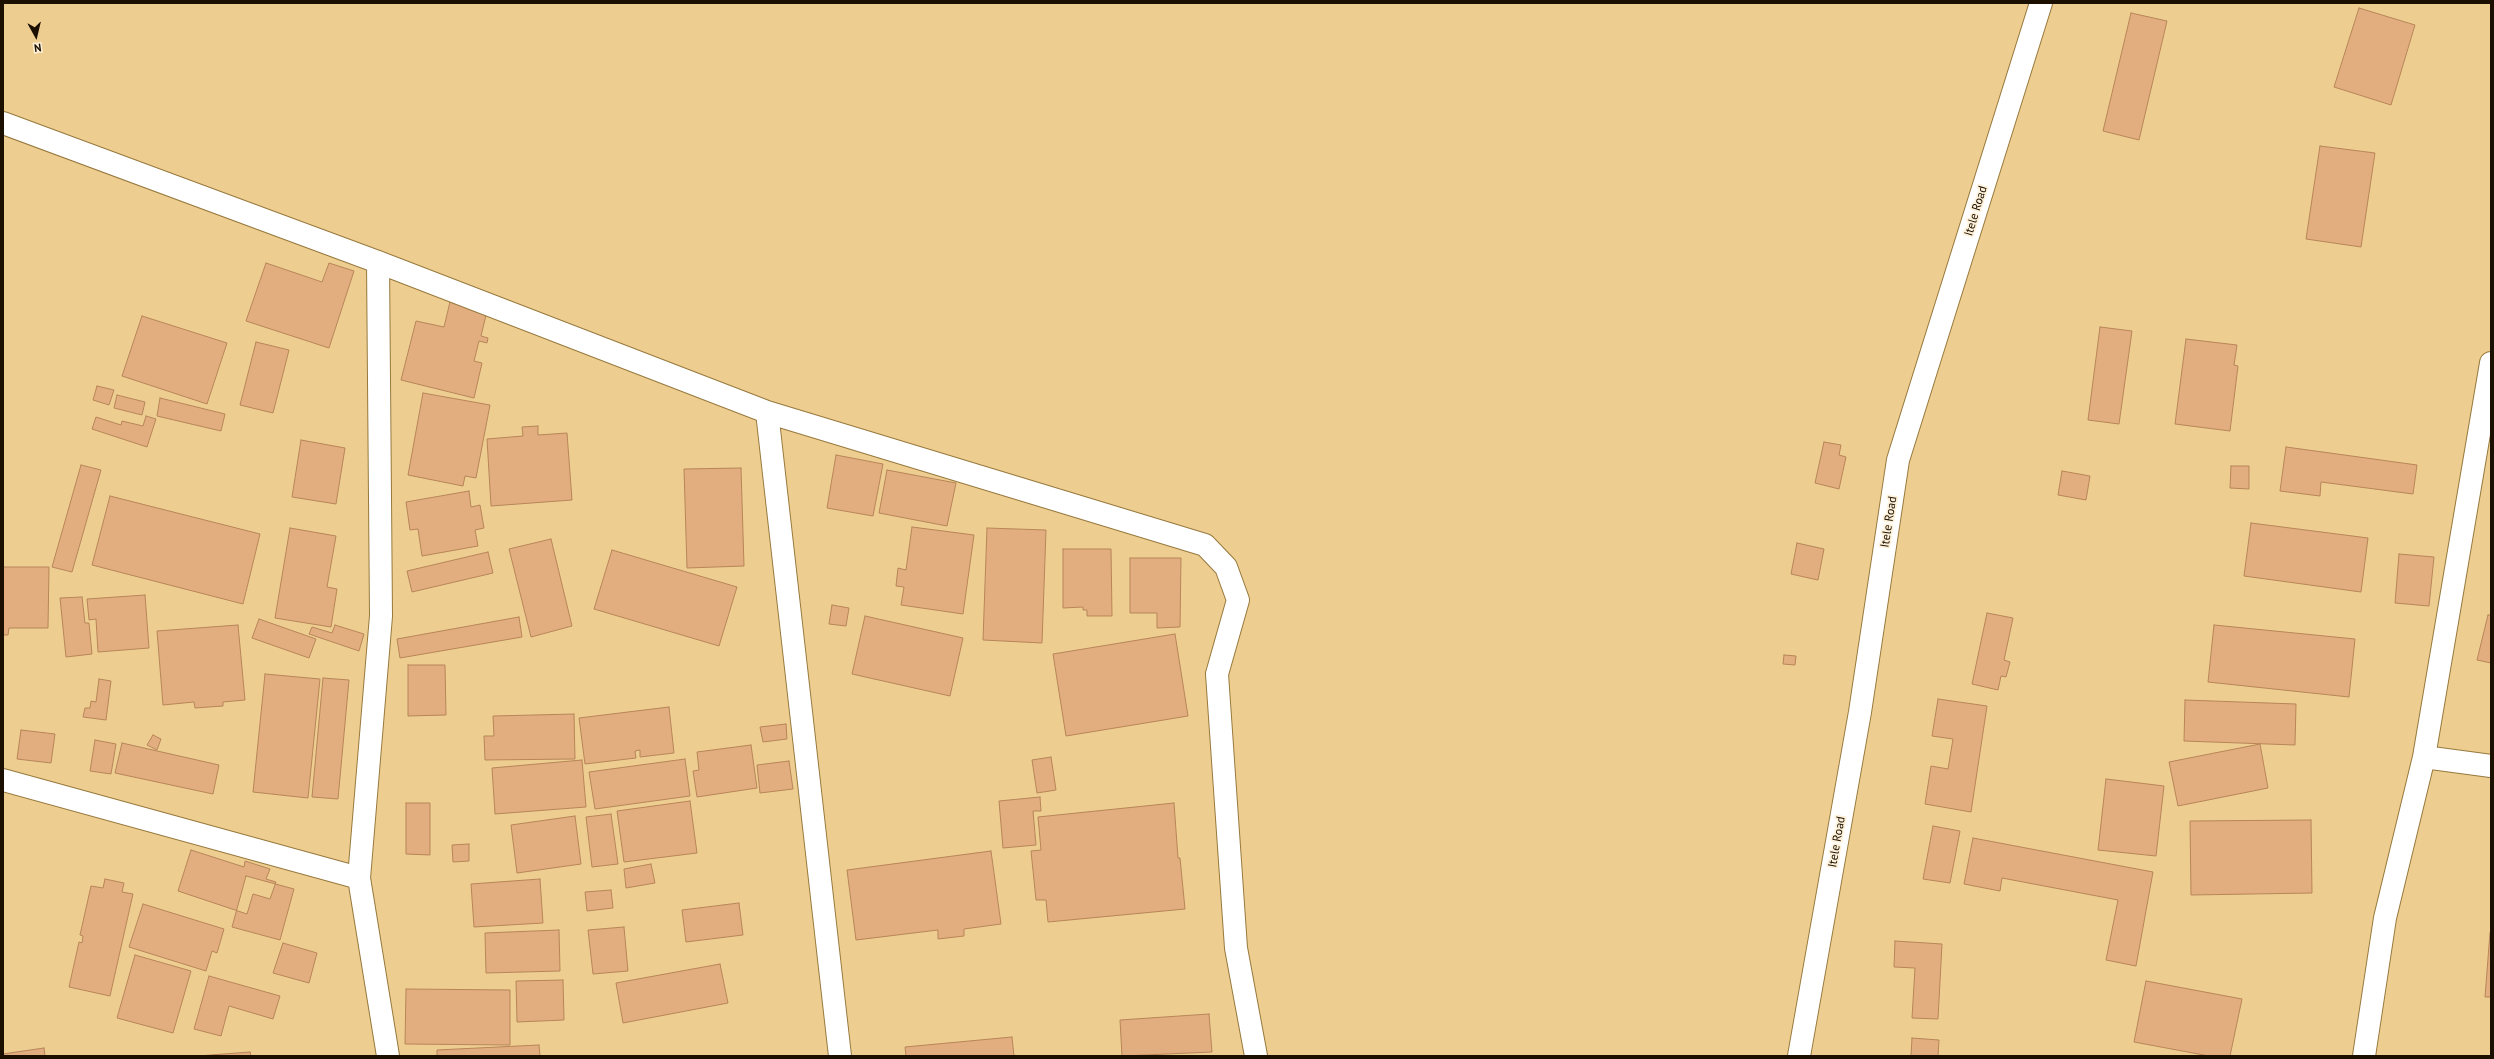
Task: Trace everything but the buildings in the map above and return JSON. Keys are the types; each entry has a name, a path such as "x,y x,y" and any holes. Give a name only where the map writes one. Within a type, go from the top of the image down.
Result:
{"street":[{"name":"Itele Road","path":"1799,1056 1860,712 1898,460 2041,3"},
{"path":"3,123 378,262 767,412 1205,545 1226,567 1238,600 1217,674 1236,948 1256,1056"},
{"path":"378,262 380,616 359,878 388,1056"},
{"path":"2364,1056 2385,918 2424,757 2491,363"},
{"path":"767,412 840,1056"},
{"path":"2424,757 2491,766"},
{"path":"3,780 359,878"}]}
